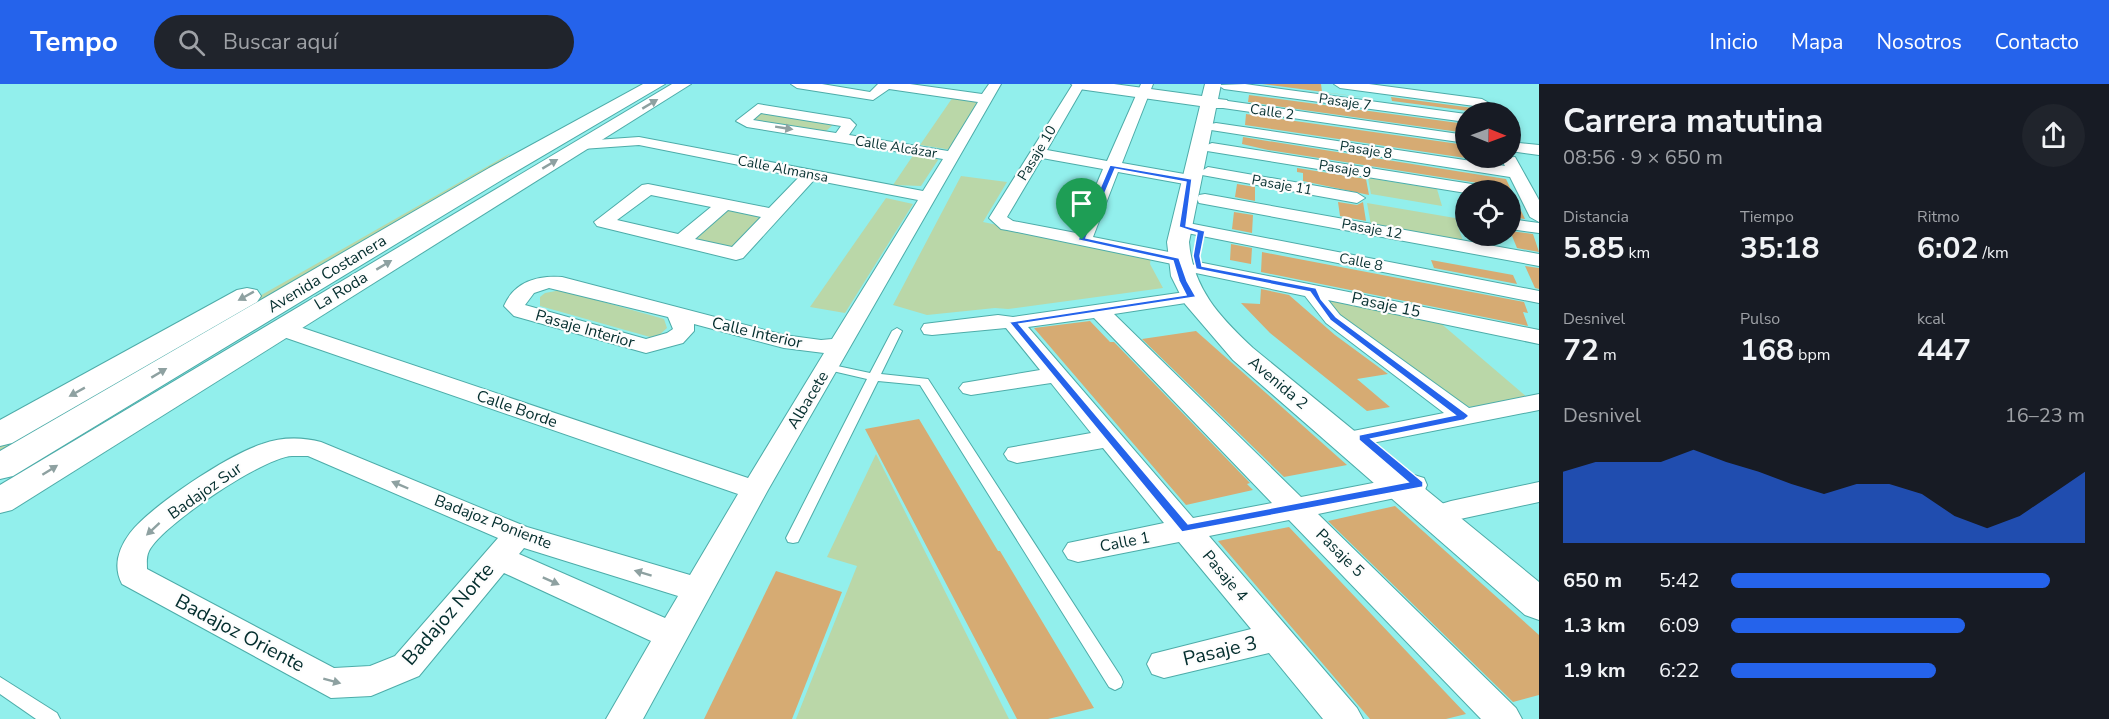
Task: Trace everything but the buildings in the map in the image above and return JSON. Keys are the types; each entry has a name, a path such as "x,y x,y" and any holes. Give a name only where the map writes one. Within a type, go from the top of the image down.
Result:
{"main road":[{"name":"Avenida Costanera","path":"0,435 627,84"},
{"name":"Avenida Costanera","path":"0,467 497,173 674,85"}],"street":[{"path":"797,84 873,96 885,84 986,99"},
{"name":"Albacete","path":"624,719 754,490 995,84"},
{"name":"Calle 2","path":"1079,84 1218,92 1455,138"},
{"name":"Pasaje 10","path":"1079,84 998,218 1000,222 1082,240"},
{"path":"1337,84 1455,102"},
{"name":"La Roda","path":"0,501 622,121 674,85"},
{"path":"1474,86 1482,102"},
{"path":"1145,88 1082,240 1189,275"},
{"path":"932,328 998,321 1013,322 1099,311 1189,275 1197,256 1192,229 1199,176 1212,148 1218,92"},
{"path":"1192,229 1205,199 1199,176 1194,170 1218,92"},
{"name":"Pasaje 7","path":"1218,92 1455,117"},
{"name":"Calle Alcázar","path":"840,138 849,125 845,122 758,108 753,109 743,121 840,138 952,156"},
{"path":"622,121 631,135 639,141"},
{"name":"Pasaje 8","path":"1216,127 1455,158"},
{"name":"Calle Almansa","path":"582,145 639,141 928,197"},
{"name":"Pasaje 9","path":"1212,148 1455,186"},
{"path":"1521,148 1539,150"},
{"path":"1037,153 1112,167 1199,176"},
{"path":"1514,168 1539,217"},
{"path":"773,214 648,189 603,222 736,254 811,174"},
{"name":"Pasaje 11","path":"1199,176 1357,198"},
{"path":"1521,198 1530,199"},
{"name":"Pasaje 12","path":"1205,199 1539,260"},
{"path":"681,241 724,205"},
{"path":"1521,226 1539,228"},
{"name":"Calle 8","path":"1192,229 1539,297"},
{"name":"Pasaje 15","path":"1189,275 1313,290 1539,337"},
{"name":"Avenida 2","path":"1189,275 1246,339 1362,437 1410,485 1539,604"},
{"name":"Avenida 2","path":"1189,275 1213,324 1243,354 1410,485 1451,511 1539,585"},
{"name":"Pasaje Interior","path":"538,283 562,283 679,322 666,342 638,345 521,312 514,306 520,294 538,283"},
{"path":"1313,290 1317,300 1333,319 1464,416"},
{"name":"Pasaje 5","path":"1099,311 1504,719"},
{"name":"Calle Interior","path":"679,322 834,356"},
{"name":"Pasaje 4","path":"1013,322 1345,719"},
{"name":"Calle Borde","path":"280,328 754,490"},
{"path":"971,388 1057,375"},
{"path":"1362,437 1539,402"},
{"path":"1017,454 1110,438"},
{"name":"Badajoz Poniente","path":"291,446 312,448 508,546 672,636"},
{"name":"Badajoz Sur","path":"133,554 141,540 156,525 254,457 291,446"},
{"name":"Calle 1","path":"1078,551 1410,485"},
{"path":"1451,511 1539,492"},
{"name":"Badajoz Poniente","path":"508,546 699,590"},
{"name":"Badajoz Norte","path":"371,681 406,666 508,546"},
{"name":"Badajoz Oriente","path":"133,554 130,566 133,576 331,682 371,681"},
{"name":"Pasaje 3","path":"1164,664 1276,638"}],"lane":[{"path":"793,538 897,331"},
{"path":"834,356 873,377 924,382 1115,682"},
{"path":"0,685 51,719"}],"green space":[{"path":"953,97 982,101 952,150 920,145"},
{"path":"762,110 836,122 825,132 749,120"},
{"path":"511,153 480,178 0,456 0,444"},
{"path":"914,154 936,157 938,160 921,186 893,185"},
{"path":"961,176 1007,182 983,222 1061,238 1152,251 1150,264 1163,288 1008,309 995,308 927,315 893,305"},
{"path":"1368,178 1437,189 1442,206 1371,194"},
{"path":"886,198 913,204 845,313 810,307"},
{"path":"1367,203 1455,218 1455,240 1371,225"},
{"path":"723,207 765,217 733,249 684,238"},
{"path":"561,290 664,319 667,328 658,336 650,337 540,306 540,297 545,293"},
{"path":"1330,299 1438,321 1528,398 1471,407 1451,401 1338,316 1327,304"},
{"path":"876,454 1009,719 796,719 857,566 827,557"}],"route":[{"path":"1112,167 1190,180 1183,227 1201,231 1197,256 1198,268 1313,290 1322,308 1346,330 1464,416 1362,437 1419,485 1401,486 1186,529 1013,322 1191,297 1183,281 1177,259 1082,240 1112,167"}]}
